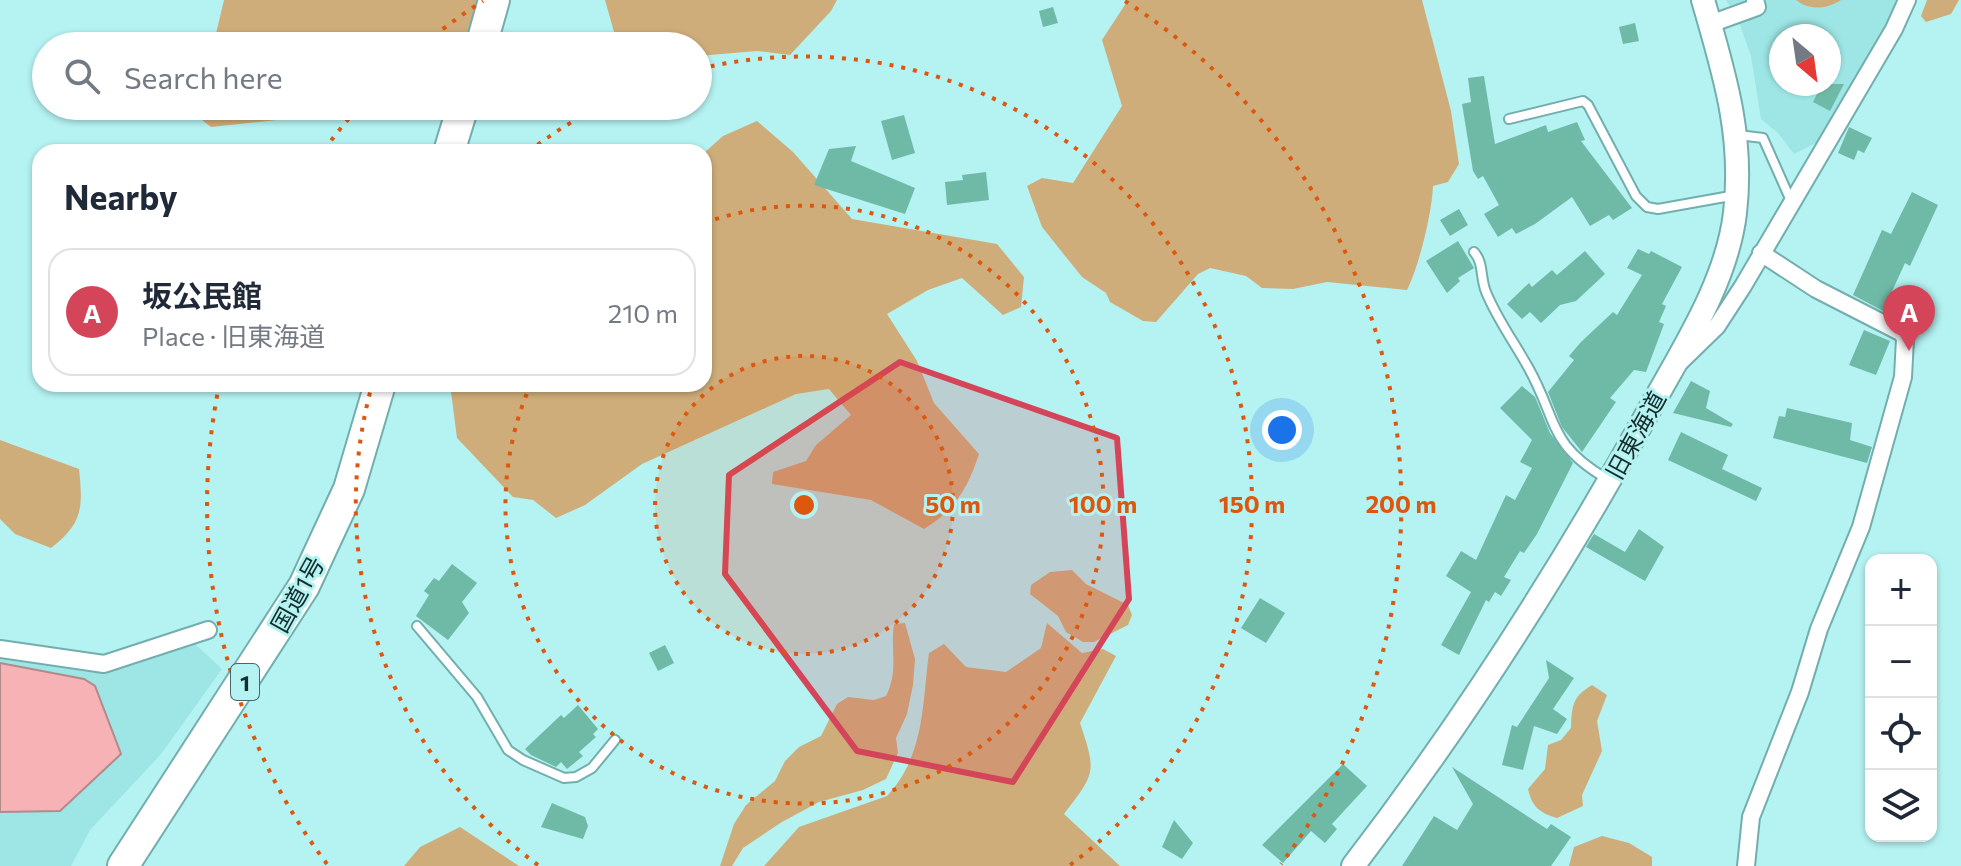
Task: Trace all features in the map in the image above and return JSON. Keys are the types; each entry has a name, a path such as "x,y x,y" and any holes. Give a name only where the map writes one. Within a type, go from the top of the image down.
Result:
{"highway":[{"path":"485,32 494,0"},
{"path":"451,144 459,120"},
{"name":"国道1号","path":"123,866 304,586 349,489 378,392"}],"street":[{"path":"1673,368 1715,284 1728,246 1737,195 1738,135 1703,0"},
{"path":"1710,24 1757,7 1755,0"},
{"name":"旧東海道","path":"1353,866 1426,771 1543,594 1673,368 1699,348 1717,326 1894,29 1907,0"},
{"path":"1746,866 1751,817 1800,692 1819,629 1861,527 1903,377 1905,339 1902,333 1816,289 1761,253"},
{"path":"0,649 104,664 208,630"}],"lane":[{"path":"1509,119 1583,101 1588,105 1636,196 1647,207 1658,209 1737,195"},
{"path":"1738,135 1763,138 1791,201"},
{"path":"1474,252 1480,261 1486,292 1531,371 1562,444 1586,466 1610,480"},
{"path":"417,626 477,697 508,750 523,760 564,778 576,777 592,768 615,740"}],"highlighted area":[{"path":"900,362 1117,438 1129,599 1013,782 857,751 725,574 729,475"}],"shaded area":[{"path":"224,0 494,0 476,32 216,32"},
{"path":"605,0 837,0 831,11 790,55 757,51 712,55 712,32 614,32"},
{"path":"1128,0 1422,0 1451,111 1459,164 1448,182 1433,186 1424,239 1407,290 1327,282 1293,289 1262,288 1246,276 1210,268 1198,274 1156,322 1143,321 1110,302 1106,293 1082,277 1042,227 1027,186 1042,178 1073,183 1122,106 1102,40"},
{"path":"1726,0 1902,0 1824,139 1794,154 1778,133 1761,119 1751,56 1738,19"},
{"path":"1796,0 1841,0 1818,8"},
{"path":"1927,0 1959,0 1951,14 1926,22 1921,16"},
{"path":"202,120 277,120 211,127"},
{"path":"757,121 793,152 852,219 997,244 1024,277 1021,307 1003,315 962,278 928,290 887,314 917,361 934,403 979,454 959,497 944,514 924,529 871,500 772,484 773,472 806,461 816,445 851,415 829,389 796,394 642,464 585,505 556,518 533,500 513,497 457,438 451,392 712,392 712,146 723,136"},
{"path":"0,440 79,469 81,494 78,514 69,531 51,548 15,534 0,519"},
{"path":"1072,570 1086,584 1128,605 1132,615 1128,625 1094,642 1083,642 1066,632 1058,616 1030,594 1031,585 1050,572"},
{"path":"905,623 915,659 913,685 907,714 896,738 898,753 886,779 863,790 819,802 743,848 732,866 720,866 734,824 746,805 775,781 785,761 799,747 821,736 837,704 848,697 874,700 886,696 893,669 894,624"},
{"path":"1047,623 1082,653 1103,649 1116,656 1080,723 1089,753 1090,772 1082,790 1064,814 1120,866 764,866 799,827 887,796 909,764 920,729 929,653 944,644 966,667 1006,672 1041,648"},
{"path":"195,644 222,669 161,754 90,830 71,866 0,866 0,659 97,673"},
{"path":"0,663 84,679 95,686 121,754 60,811 0,812"},
{"path":"1592,685 1607,695 1597,721 1602,751 1582,795 1583,806 1557,818 1538,808 1528,789 1545,769 1548,745 1561,740 1571,728 1577,698"},
{"path":"460,827 519,866 404,866 420,847"},
{"path":"1602,836 1629,843 1652,857 1652,866 1569,866 1574,847"}],"building":[{"path":"1053,7 1058,23 1043,27 1039,11"},
{"path":"1635,23 1639,41 1623,44 1619,27"},
{"path":"1484,76 1495,144 1546,125 1548,132 1577,122 1585,140 1581,141 1632,208 1613,220 1609,215 1590,226 1572,197 1535,224 1516,234 1512,228 1498,237 1484,214 1499,205 1483,176 1478,179 1473,171 1462,104 1471,102 1468,78"},
{"path":"1816,96 1838,96 1830,111 1813,102"},
{"path":"904,115 915,153 892,160 881,121"},
{"path":"1849,127 1872,138 1864,153 1858,150 1854,160 1838,153"},
{"path":"856,146 851,161 915,188 905,214 814,185 829,149"},
{"path":"986,172 989,200 947,205 945,182 963,180 962,175"},
{"path":"1912,192 1938,205 1910,266 1905,263 1883,311 1853,295 1882,230 1891,234"},
{"path":"1459,209 1468,225 1450,236 1440,220"},
{"path":"1458,241 1474,268 1458,278 1460,281 1447,293 1426,261"},
{"path":"1638,249 1649,254 1651,251 1682,267 1662,304 1666,306 1659,322 1664,324 1646,372 1634,370 1610,398 1616,402 1582,452 1562,427 1548,392 1574,360 1569,356 1581,342 1613,312 1617,315 1642,275 1627,268"},
{"path":"1585,251 1605,274 1576,301 1560,305 1541,323 1530,312 1522,319 1507,304 1529,283 1532,287 1552,270 1557,275"},
{"path":"1864,330 1890,341 1876,375 1849,365"},
{"path":"1691,381 1710,391 1706,408 1733,424 1731,427 1673,413"},
{"path":"1522,386 1535,397 1550,433 1573,463 1537,534 1524,553 1520,551 1504,577 1511,580 1501,596 1495,592 1489,602 1486,600 1459,655 1441,645 1471,592 1446,576 1461,551 1476,560 1506,495 1515,500 1532,468 1520,462 1532,440 1500,408"},
{"path":"1787,408 1852,423 1850,440 1872,447 1867,463 1773,438 1779,416 1785,417"},
{"path":"1681,432 1728,455 1722,469 1762,488 1756,501 1668,460"},
{"path":"1639,529 1664,547 1645,581 1586,547 1594,534 1625,552"},
{"path":"452,564 477,583 462,602 469,613 448,640 416,616 429,595 424,591 434,578 439,581"},
{"path":"1260,598 1285,613 1266,643 1241,628"},
{"path":"665,645 674,663 658,671 649,653"},
{"path":"1546,660 1574,678 1553,709 1567,719 1557,734 1534,726 1523,770 1502,765 1512,725 1517,727 1549,678"},
{"path":"578,705 598,729 593,734 596,737 579,752 583,756 567,769 561,762 556,767 525,749 561,715 564,718"},
{"path":"1343,764 1367,786 1332,824 1337,829 1325,843 1311,831 1283,863 1262,845"},
{"path":"1452,767 1547,829 1551,824 1571,837 1551,866 1402,866 1434,816 1457,830 1473,804"},
{"path":"552,803 585,817 588,826 583,839 541,827"},
{"path":"1174,820 1193,843 1182,859 1162,847"}],"place":[{"name":"坂公民館","path":"1909,351"}]}
